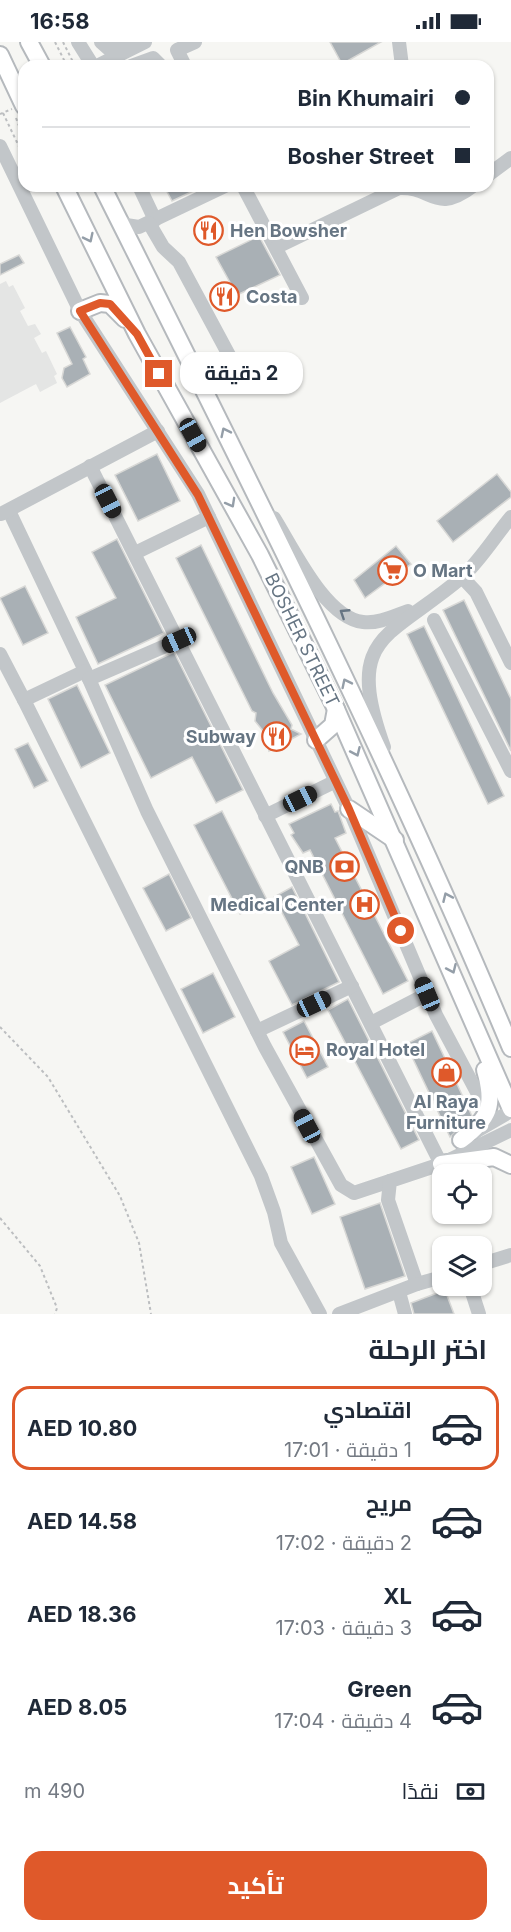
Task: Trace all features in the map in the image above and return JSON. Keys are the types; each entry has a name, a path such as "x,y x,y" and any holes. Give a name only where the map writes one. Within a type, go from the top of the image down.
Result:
{"main road":[{"path":"30,42 39,60"},
{"path":"0,55 18,109"},
{"name":"BOSHER STREET","path":"66,192 137,334 260,555 336,709 396,840 511,1110"},
{"name":"BOSHER STREET","path":"105,192 243,468 405,804 511,1048"},
{"path":"80,311 100,303 110,304 137,334"},
{"path":"316,740 333,725 336,709"},
{"path":"349,809 396,840"},
{"path":"462,931 511,1022"},
{"path":"461,1140 478,1127 488,1113 490,1089 476,1046 478,1029"},
{"path":"441,1164 494,1157 511,1165"}],"street":[{"path":"78,42 91,60"},
{"path":"101,42 110,50 127,42"},
{"path":"108,60 145,42"},
{"path":"399,42 401,60"},
{"path":"184,44 185,60"},
{"path":"0,146 18,183"},
{"path":"494,171 511,158"},
{"path":"22,192 80,311 198,495 334,782 349,809 427,994 488,1113"},
{"path":"140,192 148,224 163,248 179,262 230,357"},
{"path":"136,255 133,240 148,224 213,192"},
{"path":"246,192 302,298"},
{"path":"277,247 391,192"},
{"path":"418,192 452,199 458,198 466,192"},
{"path":"118,219 126,225 148,224"},
{"path":"158,431 4,513 87,675 147,811 257,1031 341,1185 354,1193 432,1167"},
{"path":"90,466 441,1164"},
{"path":"243,468 327,602 349,618 363,622 379,621 419,607"},
{"path":"135,553 209,517"},
{"path":"405,804 371,709 368,683 371,662 382,639 419,607 462,577 511,517"},
{"path":"462,577 476,592 511,663"},
{"path":"434,620 511,771"},
{"path":"24,700 179,640"},
{"path":"0,654 257,1167 274,1212 281,1243 320,1314"},
{"path":"265,816 334,782"},
{"path":"257,1031 352,986"},
{"path":"370,1023 427,994"},
{"path":"441,1164 461,1140 511,1110"},
{"path":"441,1164 511,1130"},
{"path":"390,1181 388,1200 417,1284"},
{"path":"492,1261 511,1255"},
{"path":"339,1314 432,1280"},
{"path":"399,1292 405,1314"},
{"path":"473,1296 479,1314"}],"path":[{"path":"55,42 64,60"},
{"path":"63,42 72,60"},
{"path":"3,112 18,144"},
{"path":"0,1027 48,1077 120,1196 139,1243 151,1314"},
{"path":"0,1218 40,1266 57,1308 55,1314"}],"shaded area":[{"path":"6,281 9,287 13,285 25,308 20,311 28,326 35,324 41,334 34,338 42,353 46,351 57,374 54,376 57,383 40,392 36,384 0,403 0,284"}],"building":[{"path":"330,42 381,42 349,60 340,60"},
{"path":"167,192 191,192 172,201"},
{"path":"259,236 280,275 237,295 216,257"},
{"path":"19,255 24,263 0,275 0,264"},
{"path":"70,327 86,357 83,359 90,374 67,387 62,378 64,368 72,364 57,333"},
{"path":"157,454 180,501 138,521 115,475"},
{"path":"497,474 511,492 511,497 453,542 437,521"},
{"path":"117,539 164,633 98,664 76,617 116,598 92,552"},
{"path":"201,545 273,693 292,725 291,729 301,734 269,751 268,737 255,721 256,713 252,711 176,558"},
{"path":"396,546 411,564 365,598 354,580"},
{"path":"25,586 48,633 23,645 0,598"},
{"path":"464,600 511,699 511,751 443,610"},
{"path":"424,626 504,796 488,804 407,634"},
{"path":"174,652 243,790 216,803 192,757 151,778 105,685"},
{"path":"77,685 110,753 81,768 48,699"},
{"path":"28,743 48,781 34,788 15,749"},
{"path":"331,804 335,812 338,811 346,833 335,838 408,981 383,994 310,850 303,853 291,835 294,833 289,824"},
{"path":"222,811 267,900 240,914 194,825"},
{"path":"169,874 191,918 166,931 143,888"},
{"path":"292,887 339,982 292,1005 269,961 299,945 274,897"},
{"path":"213,973 235,1017 203,1033 181,989"},
{"path":"348,999 419,1140 401,1149 328,1010"},
{"name":"Royal Hotel","path":"304,1021 328,1067 307,1078 283,1032"},
{"path":"432,1031 472,1116 450,1137 406,1044"},
{"path":"314,1157 335,1204 312,1214 291,1167"},
{"path":"380,1203 405,1276 365,1289 340,1217"},
{"path":"432,1295 447,1296 454,1314 414,1314 411,1303"}],"place":[{"name":"Hen Bowsher","path":"209,231"},
{"name":"Costa","path":"225,297"},
{"name":"O Mart","path":"392,571"},
{"name":"Subway","path":"277,737"},
{"name":"QNB","path":"345,867"},
{"name":"Medical Center","path":"365,905"},
{"name":"Royal Hotel","path":"305,1050"},
{"name":"Al Raya Furniture","path":"446,1073"}],"route":[{"path":"159,374 137,334 110,304 100,303 80,311 198,495 334,782 349,809 401,931"}]}
